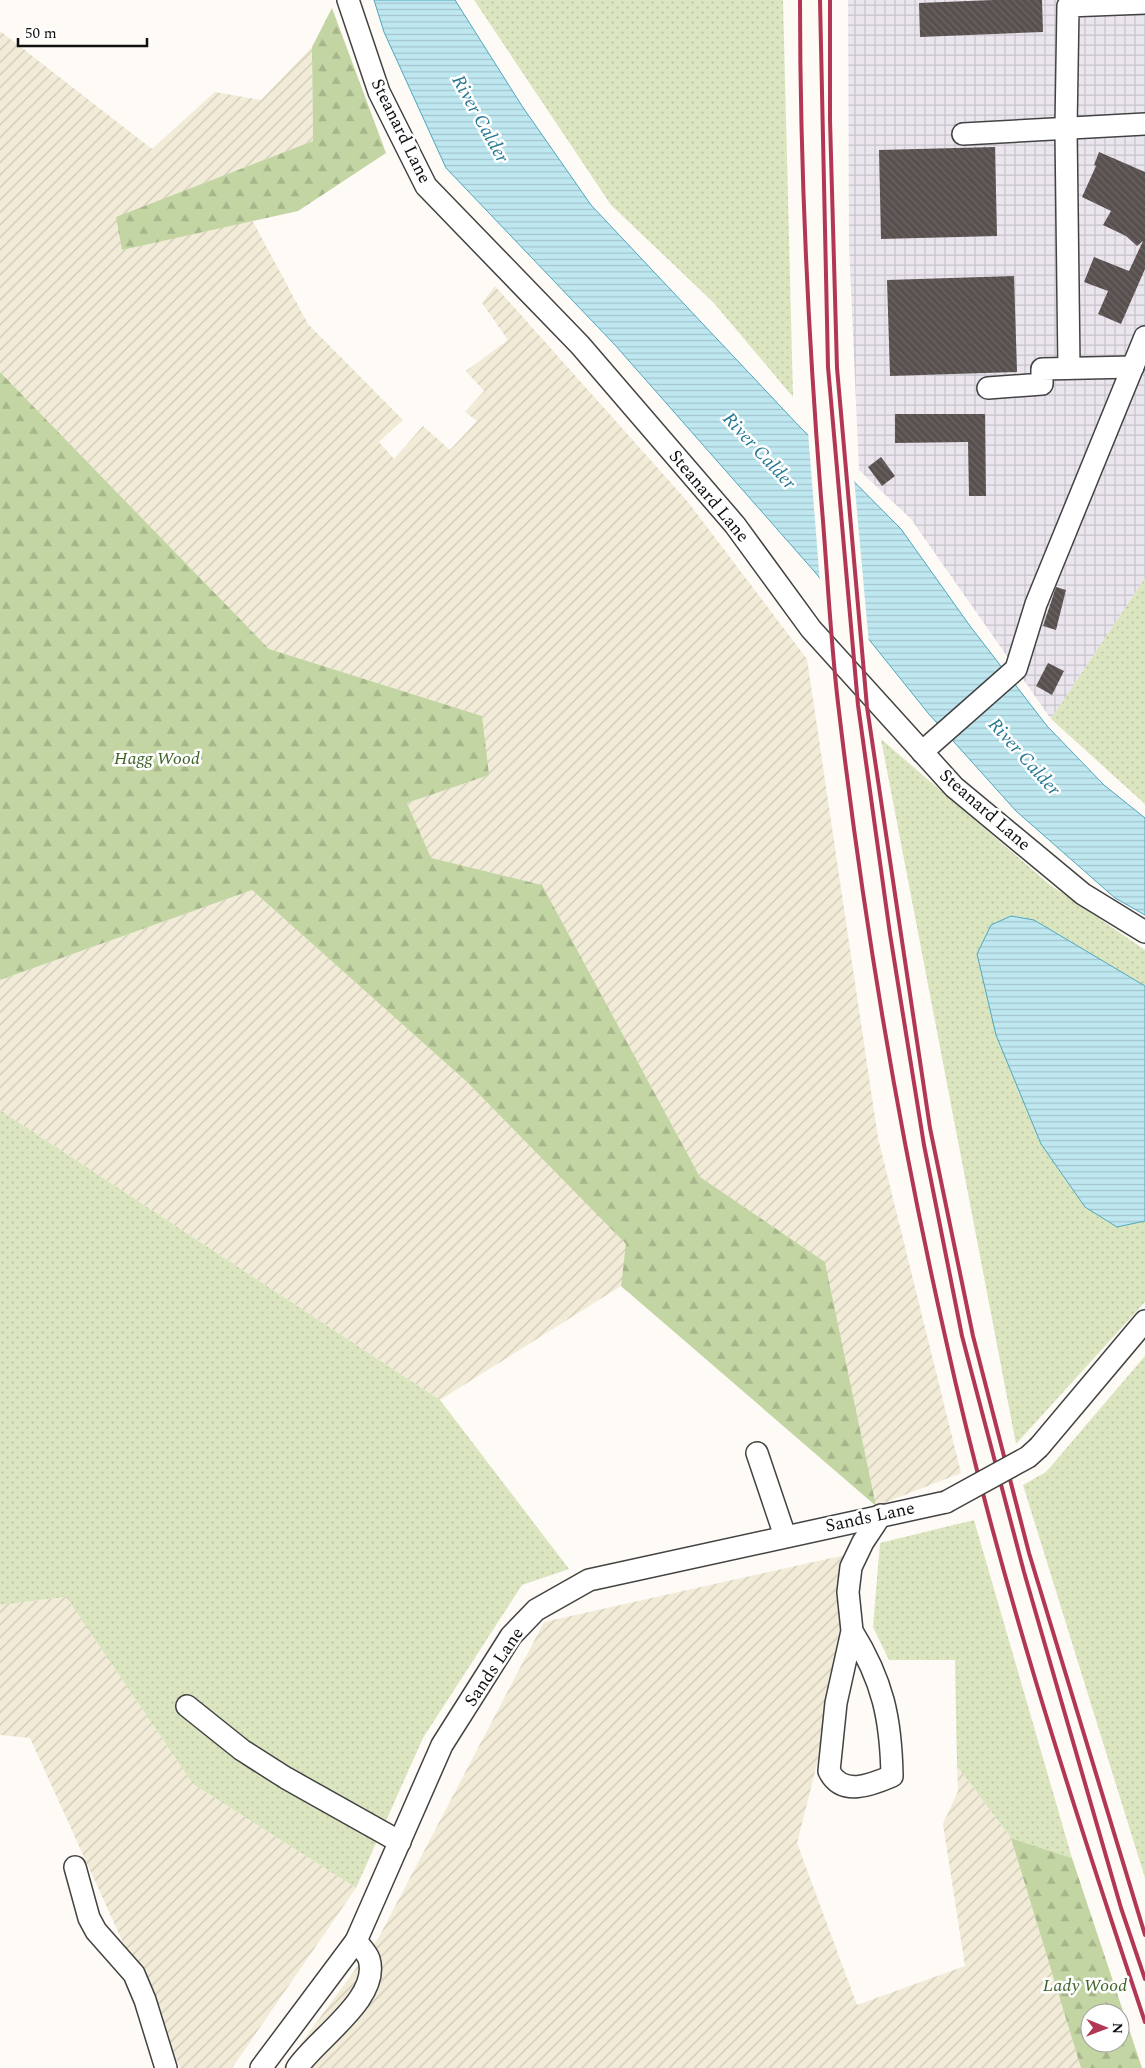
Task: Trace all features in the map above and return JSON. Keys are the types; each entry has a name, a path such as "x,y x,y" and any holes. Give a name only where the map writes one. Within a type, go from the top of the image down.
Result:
{"street":[{"name":"Steanard Lane","path":"346,2 380,92 426,186 580,345 735,524 811,629 928,747 954,787 1083,894 1145,932"},
{"path":"1069,368 1066,129 1068,6 1145,3"},
{"path":"963,134 1145,124"},
{"path":"928,747 1016,669 1036,604 1145,336"},
{"path":"988,388 1042,384 1042,369 1132,367"},
{"name":"Sands Lane","path":"261,2068 356,1941 442,1745 510,1636 536,1610 589,1580 946,1502 1028,1457 1145,1321"},
{"path":"757,1453 785,1536"},
{"path":"852,1632 877,1676 887,1710 892,1776 871,1785 847,1788 833,1779 829,1771 836,1703 852,1632 848,1592 851,1567 862,1542 880,1515"},
{"path":"187,1706 242,1750 286,1778 400,1842"},
{"path":"75,1867 89,1918 96,1931 134,1974 145,2000 166,2068"},
{"path":"297,2068 365,1991 371,1971 369,1958 356,1941"}],"shaded area":[{"path":"848,0 1145,0 1145,578 1051,719 911,519 859,470 849,245"},
{"path":"0,31 152,149 215,92 261,100 312,47 313,141 117,217 122,250 252,220 308,324 403,420 379,442 394,459 423,426 450,450 477,421 465,412 484,391 466,371 508,340 482,303 495,286 688,502 807,659 878,1138 961,1473 876,1506 825,1262 700,1177 542,885 431,859 407,803 488,775 482,716 269,649 0,372"},
{"path":"252,890 467,1082 627,1244 621,1286 440,1400 0,1110 0,980"},
{"path":"845,1555 850,1633 797,1843 857,2005 965,1966 943,1824 958,1791 957,1766 1011,1838 1081,2068 283,2068 379,1937 544,1622"},
{"path":"66,1597 193,1784 356,1888 232,2068 180,2068 30,1738 0,1735 0,1605"}],"green space":[{"path":"474,0 783,0 793,397 713,302 611,205"},
{"path":"332,8 386,153 298,211 122,250 116,217 313,141 312,47"},
{"name":"Hagg Wood","path":"0,372 269,649 482,716 489,775 407,803 431,858 542,885 700,1177 825,1262 876,1506 621,1286 626,1244 467,1082 252,890 0,980"},
{"path":"1145,578 1145,804 1051,719"},
{"path":"881,739 1049,884 1145,950 1145,986 1034,920 996,1035 1041,1144 1085,1207 1117,1227 1145,1221 1145,1302 1016,1444"},
{"path":"0,1110 440,1400 569,1569 522,1585 423,1738 356,1888 193,1784 66,1597 0,1605"},
{"path":"1145,1356 1145,1878 1023,1485 1046,1472"},
{"path":"974,1520 1072,1858 1011,1838 957,1766 955,1660 889,1660 873,1627 880,1543"},
{"name":"Lady Wood","path":"1011,1838 1072,1858 1120,2003 1080,2003 1080,2053 1130,2053 1130,2032 1142,2068 1081,2068"}],"water":[{"name":"River Calder","path":"374,0 455,0 522,106 591,205 798,425 901,529 970,626 1047,726 1104,785 1145,818 1145,915 1115,898 1016,811 928,713 814,571 615,345 446,168 384,32"},
{"path":"1011,916 1034,920 1145,986 1145,1221 1117,1227 1085,1207 1041,1144 996,1035 977,954 991,925"}],"pier":[{"path":"808,432 854,478 869,644 820,583"}],"building":[{"path":"1042,0 1043,32 920,37 919,3"},
{"path":"995,147 997,236 881,239 879,150"},
{"path":"1099,152 1145,172 1145,269 1121,324 1098,314 1108,291 1084,282 1094,257 1129,271 1143,241 1137,246 1126,236 1103,225 1111,211 1082,197 1096,166 1094,165"},
{"path":"1014,276 1017,372 890,376 887,280"},
{"path":"895,414 985,414 986,496 969,496 968,442 895,443"},
{"path":"881,457 895,476 882,486 868,467"},
{"path":"1056,587 1066,590 1056,630 1043,626"},
{"path":"1048,663 1064,671 1052,695 1036,686"}],"railway":[{"path":"800,0 801,124 809,311 816,435 831,626 848,783 883,1021 928,1258 965,1423 987,1510 1062,1768 1145,2022"},
{"path":"820,0 828,367 858,705 890,934 924,1145 962,1336 1024,1572 1121,1908 1145,1979"},
{"path":"830,0 830,120 837,368 867,707 930,1128 973,1336 1029,1553 1145,1935"}]}
